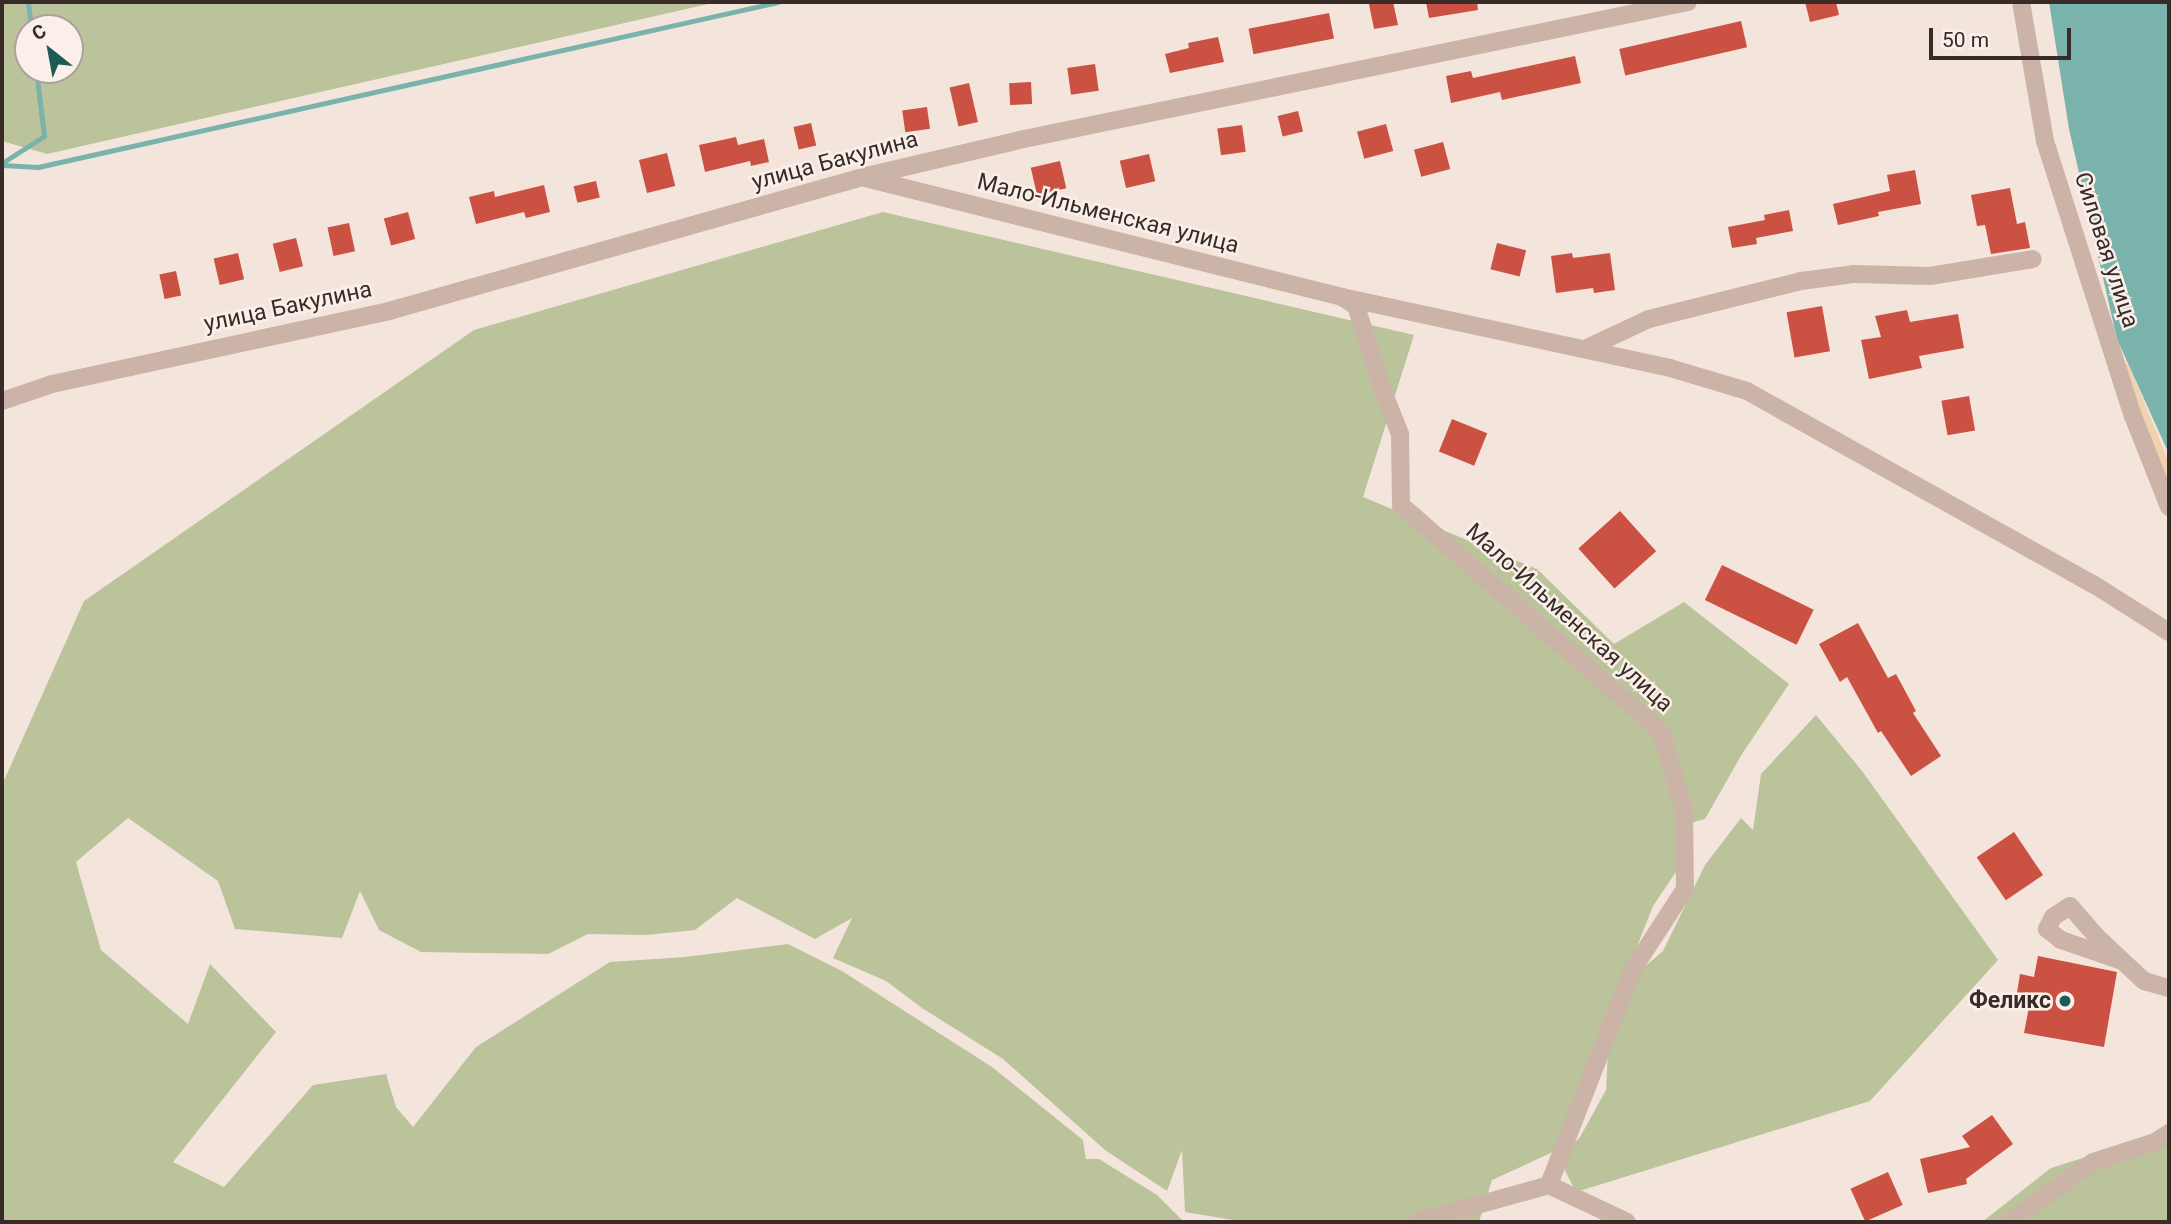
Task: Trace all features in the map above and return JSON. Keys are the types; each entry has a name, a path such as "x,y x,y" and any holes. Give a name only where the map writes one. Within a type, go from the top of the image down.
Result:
{"street":[{"name":"улица Бакулина","path":"2,401 52,384 389,311 862,177 1024,139 1688,2"},
{"name":"Силовая улица","path":"2021,2 2045,141 2133,416 2169,507"},
{"name":"Мало-Ильменская улица","path":"862,177 1342,297 1587,348 1746,391 2093,584 2169,632"},
{"path":"1587,348 1649,319 1801,281 1854,274 1930,276 2033,259"},
{"name":"Мало-Ильменская улица","path":"1342,297 1356,306 1381,386 1400,434 1401,505 1661,732 1684,810 1685,889 1633,969 1549,1185"},
{"path":"2122,961 2144,981 2169,988"},
{"path":"2009,1222 2093,1162 2155,1142 2169,1132"},
{"path":"1416,1222 1549,1185 1627,1222"}],"green space":[{"path":"2,2 717,2 47,154 2,141"},
{"path":"883,212 1414,335 1363,497 1537,569 1614,644 1684,602 1789,684 1742,754 1705,819 1680,826 1688,854 1653,906 1621,987 1663,951 1705,865 1741,818 1753,830 1761,774 1816,715 1862,771 1998,960 1870,1101 1576,1192 1559,1159 1580,1137 1606,1090 1610,1008 1553,1152 1492,1180 1479,1222 1245,1222 1185,1212 1182,1150 1167,1191 1105,1150 1003,1059 922,1008 886,981 833,958 852,918 815,939 737,898 695,930 646,935 588,934 548,954 421,952 379,930 360,891 342,938 235,929 218,881 128,818 76,862 101,950 188,1024 210,964 276,1032 173,1162 224,1187 313,1085 386,1074 396,1107 413,1127 476,1047 610,962 685,957 788,944 842,971 992,1067 1083,1140 1086,1159 1099,1159 1157,1195 1184,1222 2,1222 2,785 84,601 474,330"},
{"path":"2169,1131 2169,1222 1982,1222 2051,1168"}],"sand":[{"path":"2128,363 2169,463 2169,505 2121,367"}],"water":[{"path":"2049,2 2169,2 2169,454 2117,339 2069,129"}],"building":[{"path":"1393,2 1398,25 1374,29 1369,4"},
{"path":"1426,2 1477,2 1478,10 1429,18"},
{"path":"1805,2 1836,2 1839,15 1810,22"},
{"path":"1329,13 1334,39 1253,54 1249,29"},
{"path":"1741,21 1747,47 1625,75 1619,49"},
{"path":"1218,37 1224,62 1170,73 1165,54 1189,48 1188,43"},
{"path":"1575,56 1581,83 1502,100 1500,92 1451,103 1446,76 1471,71 1473,78"},
{"path":"1095,64 1099,91 1071,95 1067,68"},
{"path":"1031,82 1032,104 1010,105 1009,83"},
{"path":"969,83 978,122 959,126 950,87"},
{"path":"927,107 930,129 905,132 902,110"},
{"path":"1298,111 1303,131 1283,136 1278,116"},
{"path":"811,123 816,145 799,149 793,127"},
{"path":"1386,124 1393,151 1364,159 1357,132"},
{"path":"1242,125 1246,152 1221,155 1217,128"},
{"path":"736,137 738,145 764,139 769,162 751,166 750,161 705,172 699,145"},
{"path":"1443,142 1450,169 1421,177 1414,150"},
{"path":"667,153 675,186 647,193 639,160"},
{"path":"1149,154 1155,181 1126,188 1120,161"},
{"path":"1060,161 1066,188 1037,195 1031,168"},
{"path":"1915,170 1921,204 1878,212 1879,216 1838,225 1833,204 1890,191 1887,175"},
{"path":"596,181 600,198 577,203 574,186"},
{"path":"544,185 550,212 526,218 524,212 476,224 469,197 494,191 495,197"},
{"path":"2010,188 2017,224 2025,222 2030,248 1991,254 1985,225 1977,226 1971,195"},
{"path":"1789,210 1793,231 1756,238 1757,244 1732,248 1728,227 1765,220 1764,215"},
{"path":"408,212 415,239 391,246 384,218"},
{"path":"349,223 355,251 334,256 327,228"},
{"path":"296,238 303,266 280,272 273,244"},
{"path":"1497,243 1526,250 1520,276 1490,269"},
{"path":"238,253 244,279 220,285 214,259"},
{"path":"1572,253 1573,258 1610,253 1615,290 1594,293 1593,288 1556,293 1551,256"},
{"path":"176,271 181,295 165,299 159,275"},
{"path":"1822,306 1830,351 1795,358 1787,312"},
{"path":"1907,310 1910,322 1958,314 1964,348 1919,356 1922,368 1869,379 1861,340 1881,337 1875,316"},
{"path":"1969,396 1975,430 1948,435 1941,401"},
{"path":"1452,419 1487,433 1474,466 1439,451"},
{"path":"1620,511 1656,551 1615,589 1578,548"},
{"path":"1722,565 1814,610 1797,645 1705,600"},
{"path":"1858,623 1888,678 1896,674 1916,711 1913,713 1941,756 1911,776 1881,731 1878,733 1847,677 1840,682 1819,644"},
{"path":"2014,832 2043,875 2006,900 1977,857"},
{"path":"2038,956 2117,972 2104,1047 2024,1033 2029,1007 2015,1005 2020,974 2034,977"},
{"path":"1992,1115 2013,1144 1966,1179 1967,1184 1928,1193 1920,1159 1970,1147 1962,1136"},
{"path":"1888,1172 1903,1205 1865,1222 1851,1189"}],"waterway":[{"path":"28,2 29,14"},
{"path":"2,165 38,167 778,2"},
{"path":"2,163 44,136 38,84"}],"place":[{"name":"Феликс","path":"2065,1001"}]}
